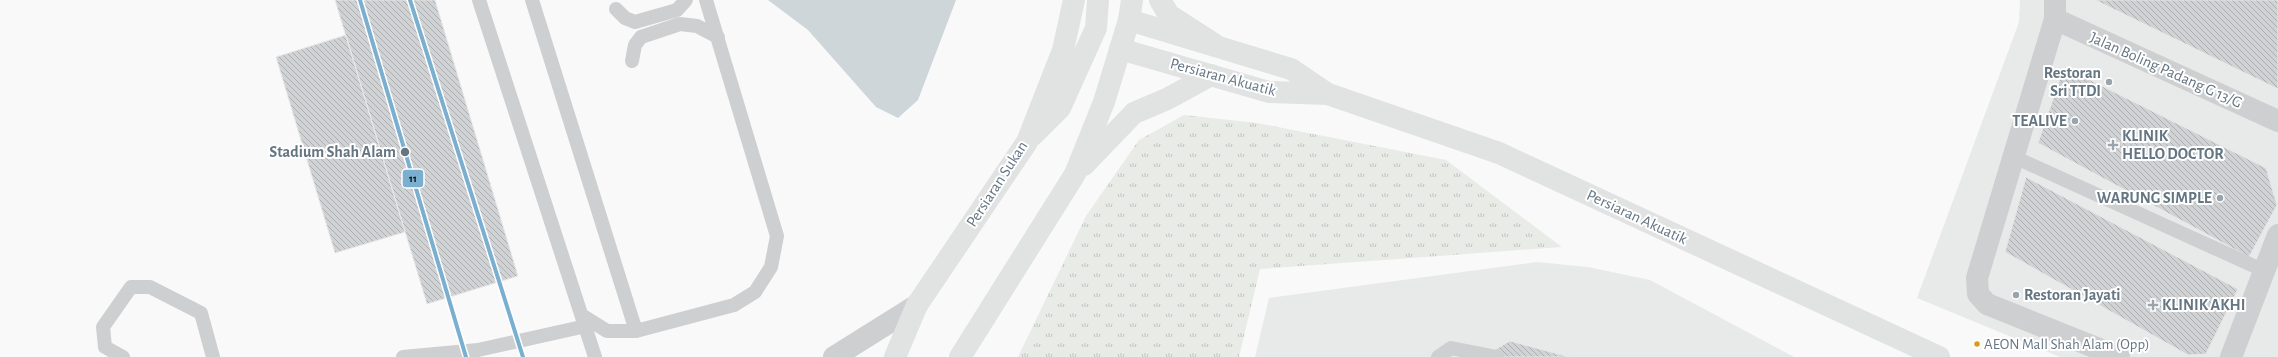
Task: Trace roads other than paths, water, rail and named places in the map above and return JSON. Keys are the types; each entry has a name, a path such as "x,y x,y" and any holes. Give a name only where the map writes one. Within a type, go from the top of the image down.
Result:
{"main road":[{"name":"Persiaran Sukan","path":"895,357 917,305 1026,142 1063,50 1074,0"},
{"path":"1026,142 1060,108 1096,28 1098,0"},
{"path":"1160,0 1169,15 1214,44"},
{"path":"1096,28 1131,10"},
{"path":"960,357 1075,174 1104,102 1131,10"},
{"name":"Persiaran Akuatik","path":"1131,10 1214,44 1291,69 1328,94 1499,153 1939,357"},
{"path":"1096,28 1120,49"},
{"name":"Persiaran Akuatik","path":"1120,49 1269,92 1328,94"},
{"path":"1075,174 1134,113 1167,99 1211,75"}],"street":[{"name":"Jalan Boling Padang G 13/G","path":"2055,10 2278,121"},
{"path":"2055,10 2014,157 1977,278 1978,294 1987,304 2119,357"},
{"path":"2231,357 2278,235"},
{"path":"834,357 917,305"}],"lane":[{"path":"479,0 595,357"},
{"path":"532,0 636,331"},
{"path":"616,9 625,18 635,22 677,10 686,0"},
{"path":"403,357 478,353 584,321 607,331 636,331 734,305 755,292 771,267 777,236 706,0"},
{"path":"632,60 635,45 641,37 680,24 697,26 718,37"},
{"path":"2014,157 2265,271"},
{"path":"123,357 105,347 103,327 130,287 150,287 201,313 213,357"},
{"path":"1438,357 1451,348 1497,357"}],"place":[{"name":"Restoran Sri TTDI","path":"2109,82"},
{"name":"TEALIVE","path":"2075,121"},
{"name":"KLINIK HELLO DOCTOR","path":"2113,145"},
{"name":"Stadium Shah Alam","path":"405,152"},
{"name":"WARUNG SIMPLE","path":"2220,198"},
{"name":"Restoran Jayati","path":"2016,295"},
{"name":"KLINIK AKHI","path":"2153,305"},
{"name":"AEON Mall Shah Alam (Opp)","path":"1977,344"}]}
